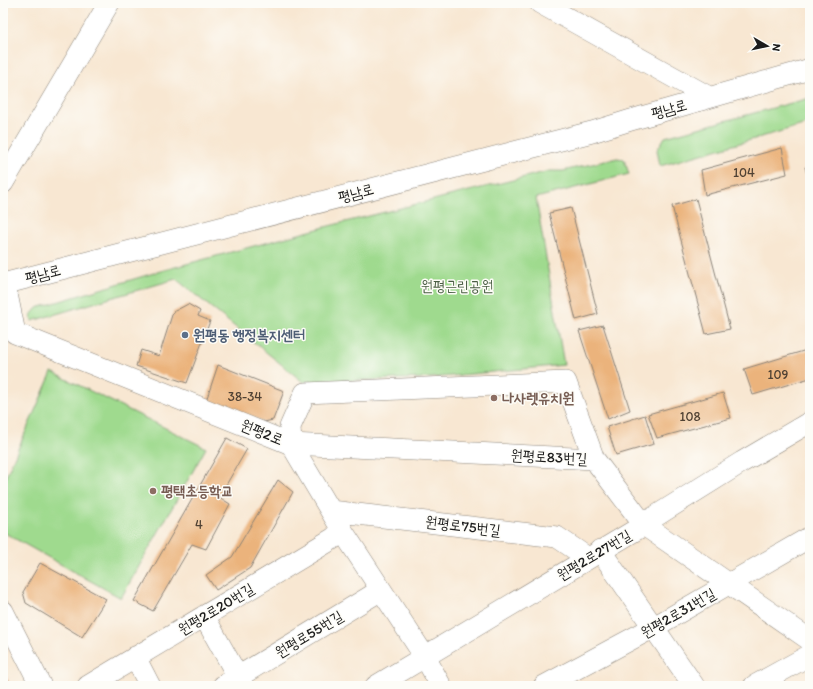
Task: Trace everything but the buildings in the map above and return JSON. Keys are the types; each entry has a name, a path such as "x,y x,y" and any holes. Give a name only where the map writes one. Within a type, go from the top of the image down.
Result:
{"street":[{"path":"3,183 109,3"},
{"name":"평남로","path":"540,3 708,97"},
{"name":"평남로","path":"4,284 592,132 708,97 810,69"},
{"name":"원평2로","path":"4,284 14,333 291,444 342,530 425,657 441,686"},
{"path":"291,444 290,427 305,393 566,382 594,459"},
{"name":"원평2로27번길","path":"376,686 644,525 648,521 742,462 810,422"},
{"name":"원평로83번길","path":"291,444 594,459 644,525 810,640"},
{"name":"원평로75번길","path":"331,511 557,537 594,554 654,627 694,686"},
{"name":"원평2로20번길","path":"88,686 334,538 342,530"},
{"name":"원평2로31번길","path":"544,686 654,627 810,537"},
{"name":"원평로55번길","path":"204,616 235,683 381,590"},
{"path":"3,611 42,686"},
{"path":"754,686 810,655"},
{"path":"135,658 150,686"}],"green space":[{"path":"810,98 810,123 660,166 657,150 665,137"},
{"name":"원평근린공원","path":"617,158 624,159 629,174 536,198 564,365 431,378 303,382 176,279 32,321 31,315 37,308 164,270 325,227 549,171 563,171"},
{"path":"52,372 206,448 121,598 3,532 3,483"}],"place":[{"name":"원평동 행정복지센터","path":"185,335"},
{"name":"나사렛유치원","path":"494,398"},
{"name":"평택초등학교","path":"153,491"}]}
